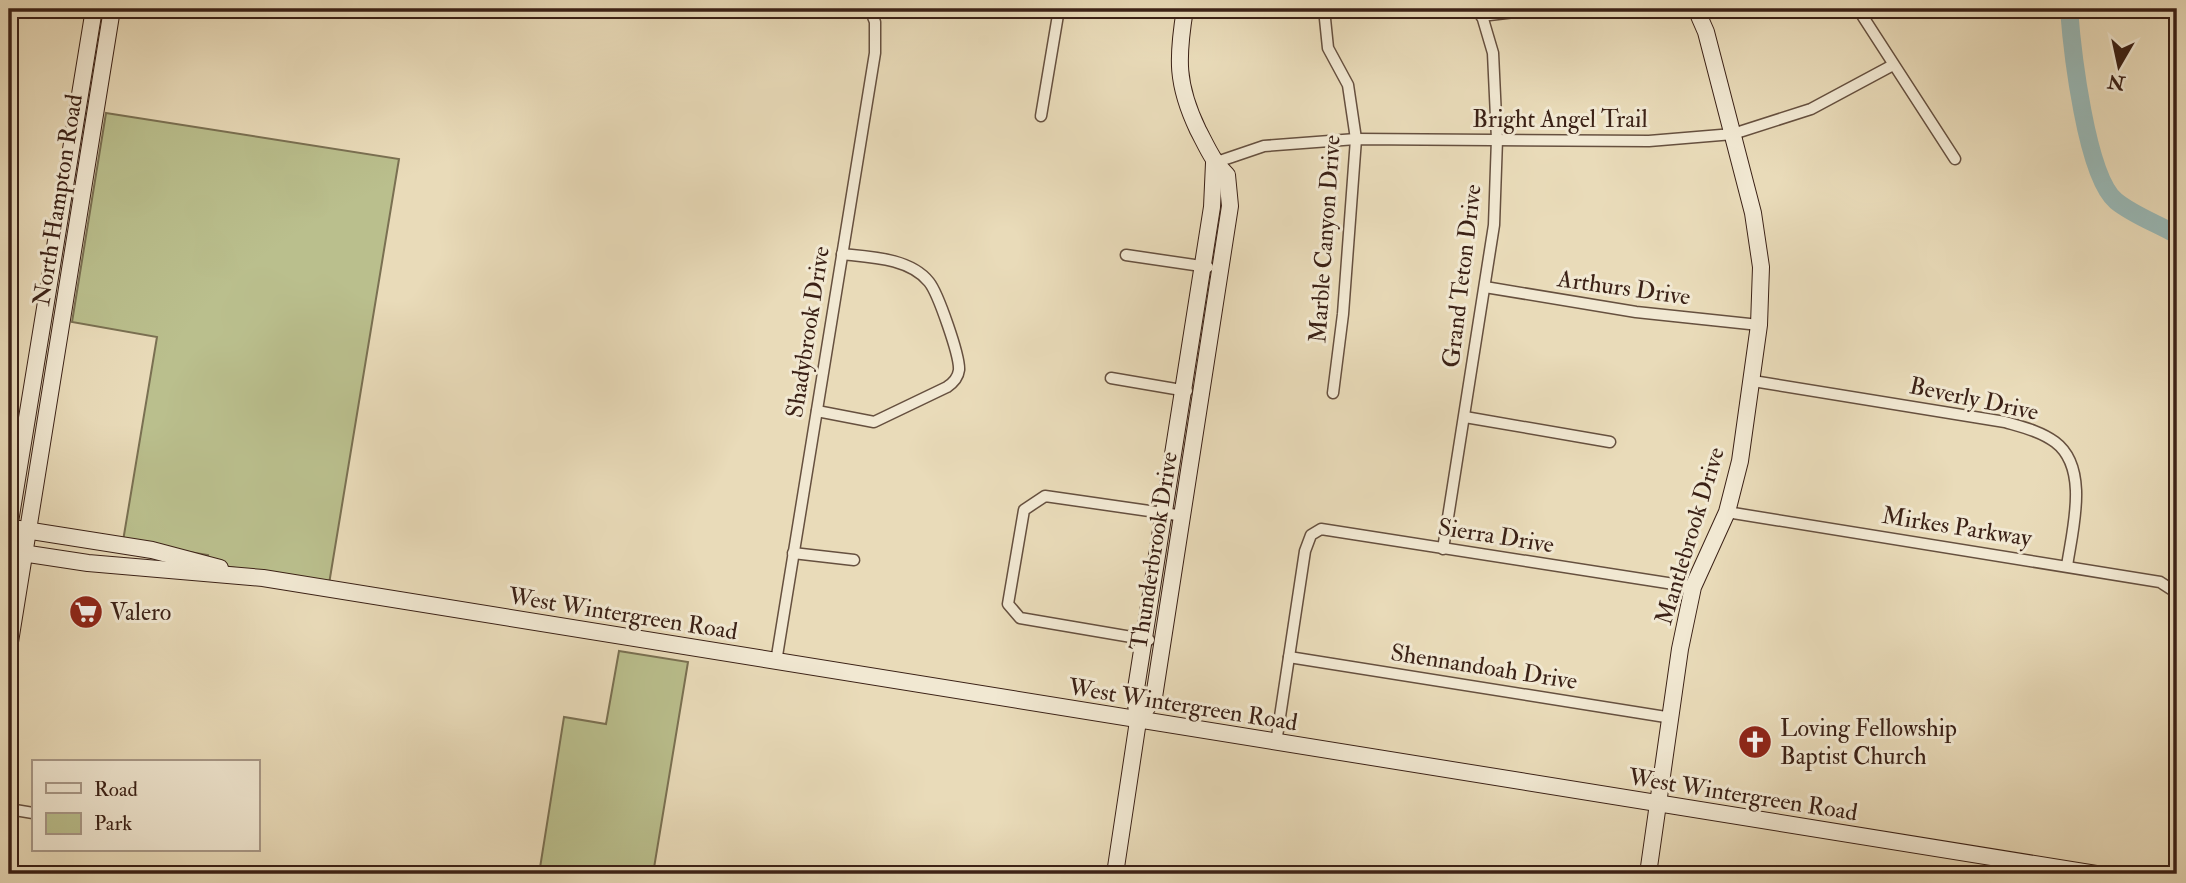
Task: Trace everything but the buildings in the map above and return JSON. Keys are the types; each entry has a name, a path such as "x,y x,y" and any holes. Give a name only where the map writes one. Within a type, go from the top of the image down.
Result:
{"main road":[{"name":"North Hampton Road","path":"9,527 94,9"},
{"name":"North Hampton Road","path":"9,648 16,552 27,530 112,9"},
{"name":"Thunderbrook Drive","path":"1138,720 1154,697 1230,206 1227,175 1214,163 1181,86 1179,47 1185,9"},
{"name":"Mantlebrook Drive","path":"1648,874 1680,649 1693,587 1727,512 1740,461 1759,325 1761,267 1753,213 1706,32 1696,9"},
{"name":"Thunderbrook Drive","path":"1138,720 1135,695 1212,207 1214,163"},
{"path":"44,313 62,316"},
{"name":"West Wintergreen Road","path":"9,527 152,550 263,578"},
{"name":"West Wintergreen Road","path":"16,552 90,564 263,578 2096,874"},
{"path":"90,564 94,555 100,554 227,569"},
{"path":"1115,874 1138,720"}],"street":[{"name":"Shadybrook Drive","path":"776,662 875,53 875,22 870,9"},
{"path":"1041,116 1059,9"},
{"name":"Marble Canyon Drive","path":"1324,9 1328,48 1348,85 1356,139 1346,288 1333,393"},
{"path":"1481,12 1540,9"},
{"path":"1858,9 1955,159"},
{"name":"Grand Teton Drive","path":"1443,549 1494,225 1497,139 1493,53 1481,12"},
{"name":"Bright Angel Trail","path":"1214,163 1264,146 1356,139 1648,141 1733,134 1811,109 1893,65"},
{"path":"817,411 874,422 947,387 955,382 959,370 956,352 929,281 894,260 842,254"},
{"path":"1126,255 1203,265 1220,273"},
{"name":"Arthurs Drive","path":"1485,287 1636,313 1759,325"},
{"path":"1111,378 1200,393"},
{"name":"Beverly Drive","path":"1753,381 2005,422 2037,431 2058,444 2076,482 2077,499 2067,566"},
{"path":"1465,417 1610,442"},
{"path":"1163,642 1020,618 1008,604 1014,553 1024,510 1045,496 1184,516"},
{"name":"Mirkes Parkway","path":"1727,512 2160,582 2177,593"},
{"name":"Sierra Drive","path":"1289,657 1305,551 1311,535 1321,529 1693,587"},
{"path":"793,553 853,560"},
{"path":"1276,743 1289,657"},
{"name":"Shennandoah Drive","path":"1289,657 1672,718"},
{"path":"9,809 32,813"}],"green space":[{"path":"106,113 399,159 329,584 207,563 208,555 123,541 157,337 72,322"},
{"path":"619,651 688,662 653,874 539,874 564,717 606,724"}],"waterway":[{"path":"2069,9 2082,111 2096,166 2105,187 2123,206 2177,235"}],"place":[{"name":"Valero","path":"86,612"},
{"name":"Loving Fellowship Baptist Church","path":"1755,742"}]}
